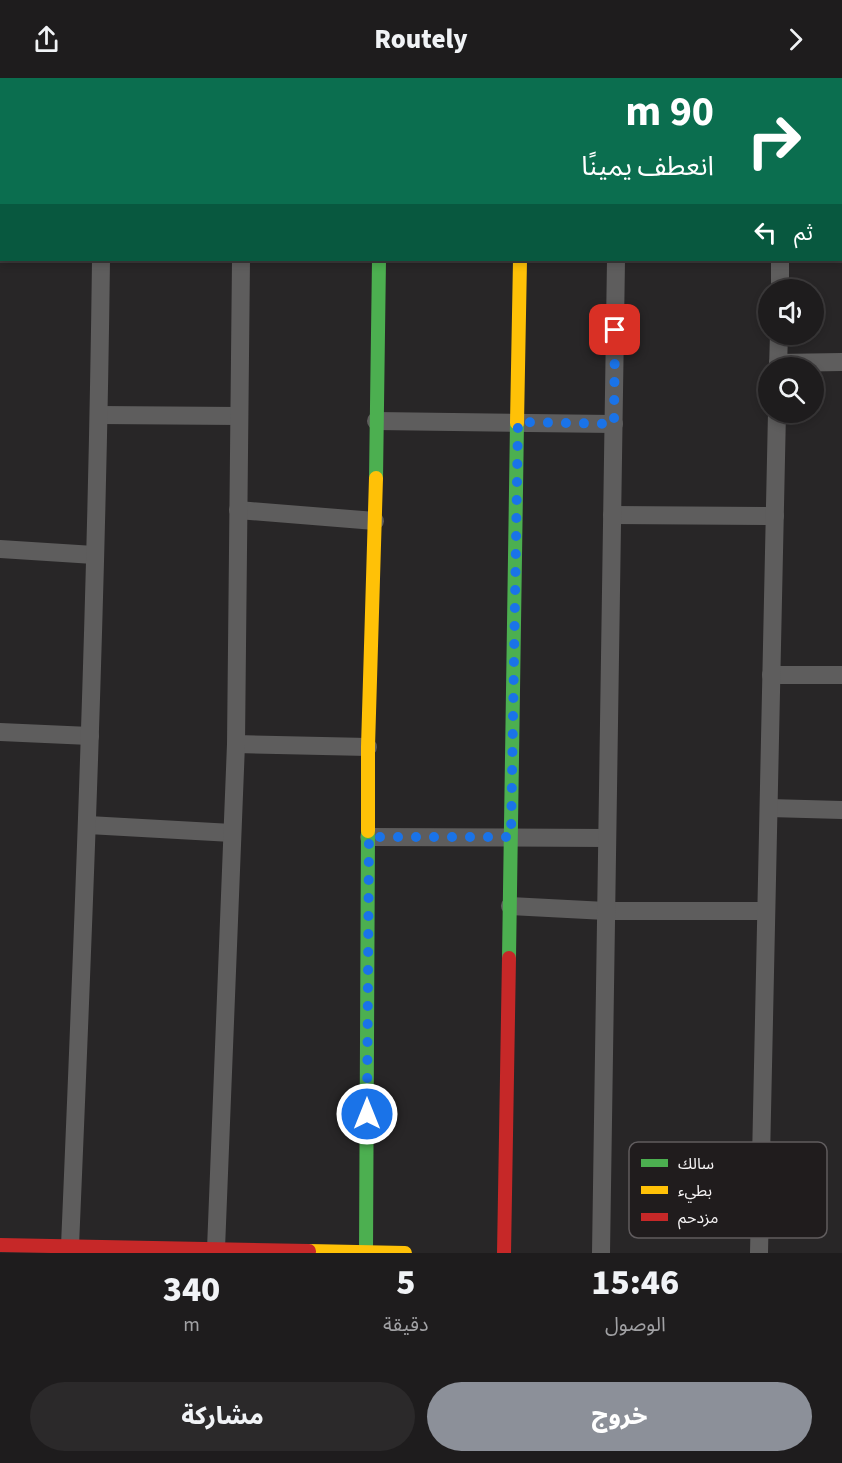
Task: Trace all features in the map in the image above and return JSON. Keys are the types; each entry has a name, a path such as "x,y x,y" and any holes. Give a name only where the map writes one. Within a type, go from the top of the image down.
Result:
{"street":[{"path":"70,1246 88,825 101,261"},
{"path":"216,1249 236,744 241,261"},
{"path":"366,1252 368,747 375,521 379,261"},
{"path":"504,1253 520,261"},
{"path":"601,1253 616,261"},
{"path":"780,261 780,279"},
{"path":"824,363 842,362"},
{"path":"99,415 239,416"},
{"path":"376,421 614,424"},
{"path":"761,1142 777,423"},
{"path":"238,510 375,521"},
{"path":"612,515 775,516"},
{"path":"0,549 94,555"},
{"path":"771,675 842,675"},
{"path":"0,732 90,736"},
{"path":"236,744 368,747"},
{"path":"769,808 842,810"},
{"path":"88,825 232,833"},
{"path":"369,837 608,838"},
{"path":"510,906 606,911 766,911"},
{"path":"759,1238 759,1253"},
{"path":"0,1245 31,1249 70,1246 175,1251 216,1249 405,1253"}],"traffic: fast":[{"path":"376,478 379,261"},
{"path":"509,958 517,423"},
{"path":"366,1252 368,831"}],"traffic: slow":[{"path":"517,423 520,261"},
{"path":"368,831 368,747 376,478"},
{"path":"309,1251 405,1253"}],"traffic: jam":[{"path":"504,1253 509,958"},
{"path":"0,1245 309,1251"}],"route":[{"path":"367,1114 369,837 511,837 518,422 614,424 615,330"}]}
